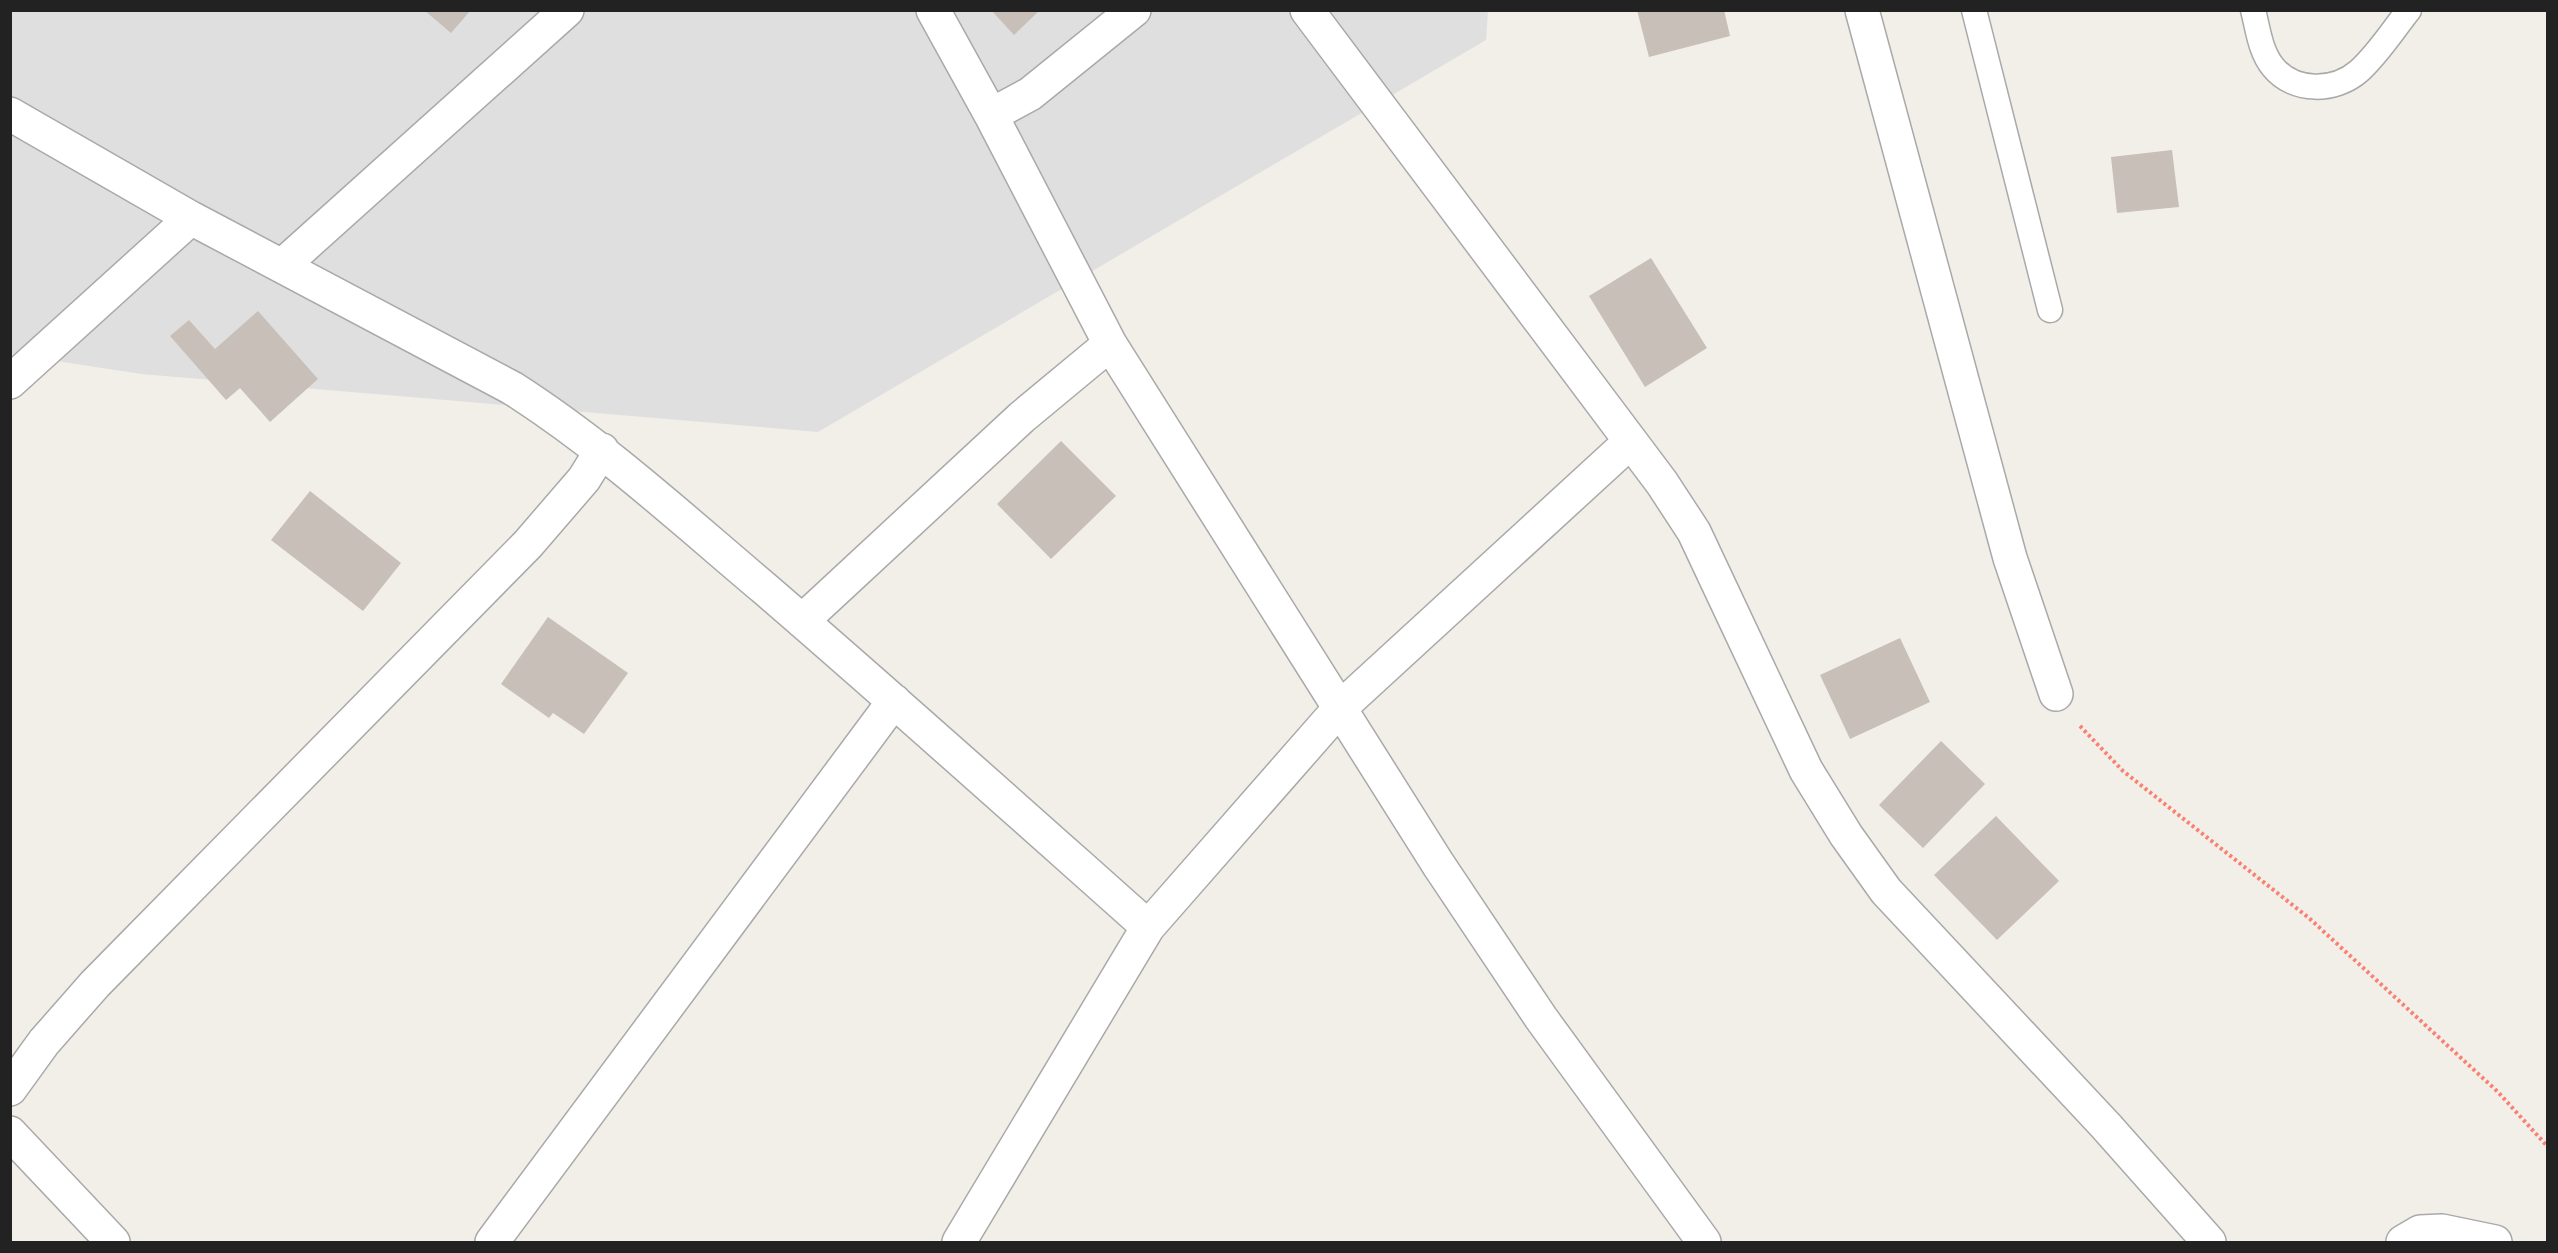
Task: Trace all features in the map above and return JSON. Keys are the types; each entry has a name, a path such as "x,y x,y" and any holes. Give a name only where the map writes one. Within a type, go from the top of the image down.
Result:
{"street":[{"path":"283,265 567,10"},
{"path":"933,10 991,115 1110,344 1438,864 1535,1008 1704,1242"},
{"path":"991,115 1030,94 1134,10"},
{"path":"1308,10 1662,483 1694,532 1806,770 1846,835 1886,891 2106,1126 2209,1242"},
{"path":"1862,10 2010,558 2056,694"},
{"path":"10,114 191,218 512,388 602,450 894,701 1148,927"},
{"path":"10,382 191,218"},
{"path":"802,621 1022,417 1110,344"},
{"path":"959,1242 1148,927 1340,708 1630,442"},
{"path":"10,1089 44,1042 94,984 555,515 584,479 602,450"},
{"path":"492,1242 894,701"},
{"path":"10,1133 113,1242"},
{"path":"2403,1242 2420,1232 2442,1231 2495,1242"}],"lane":[{"path":"1974,10 2050,310"},
{"path":"2253,10 2263,51 2273,68 2289,81 2310,87 2327,87 2343,82 2359,70 2409,10"}],"path":[{"path":"2056,694 2085,733 2122,771 2309,918 2498,1092 2547,1147"}],"shaded area":[{"path":"10,11 1488,11 1486,40 818,432 141,374 11,354"}],"building":[{"path":"424,10 471,10 451,33"},
{"path":"991,10 1040,10 1014,35"},
{"path":"1637,10 1724,10 1730,36 1649,57"},
{"path":"2172,150 2179,207 2117,213 2111,157"},
{"path":"1651,258 1707,348 1645,387 1589,296"},
{"path":"258,311 318,379 270,422 240,388 226,400 170,336 189,320 215,349"},
{"path":"1061,441 1116,496 1051,559 997,504"},
{"path":"310,491 401,563 363,611 271,540"},
{"path":"548,617 628,673 584,734 553,713 549,718 501,684"},
{"path":"1900,638 1930,702 1850,739 1820,675"},
{"path":"1941,741 1985,784 1923,848 1879,805"},
{"path":"1996,816 2059,881 1997,940 1934,875"}]}
